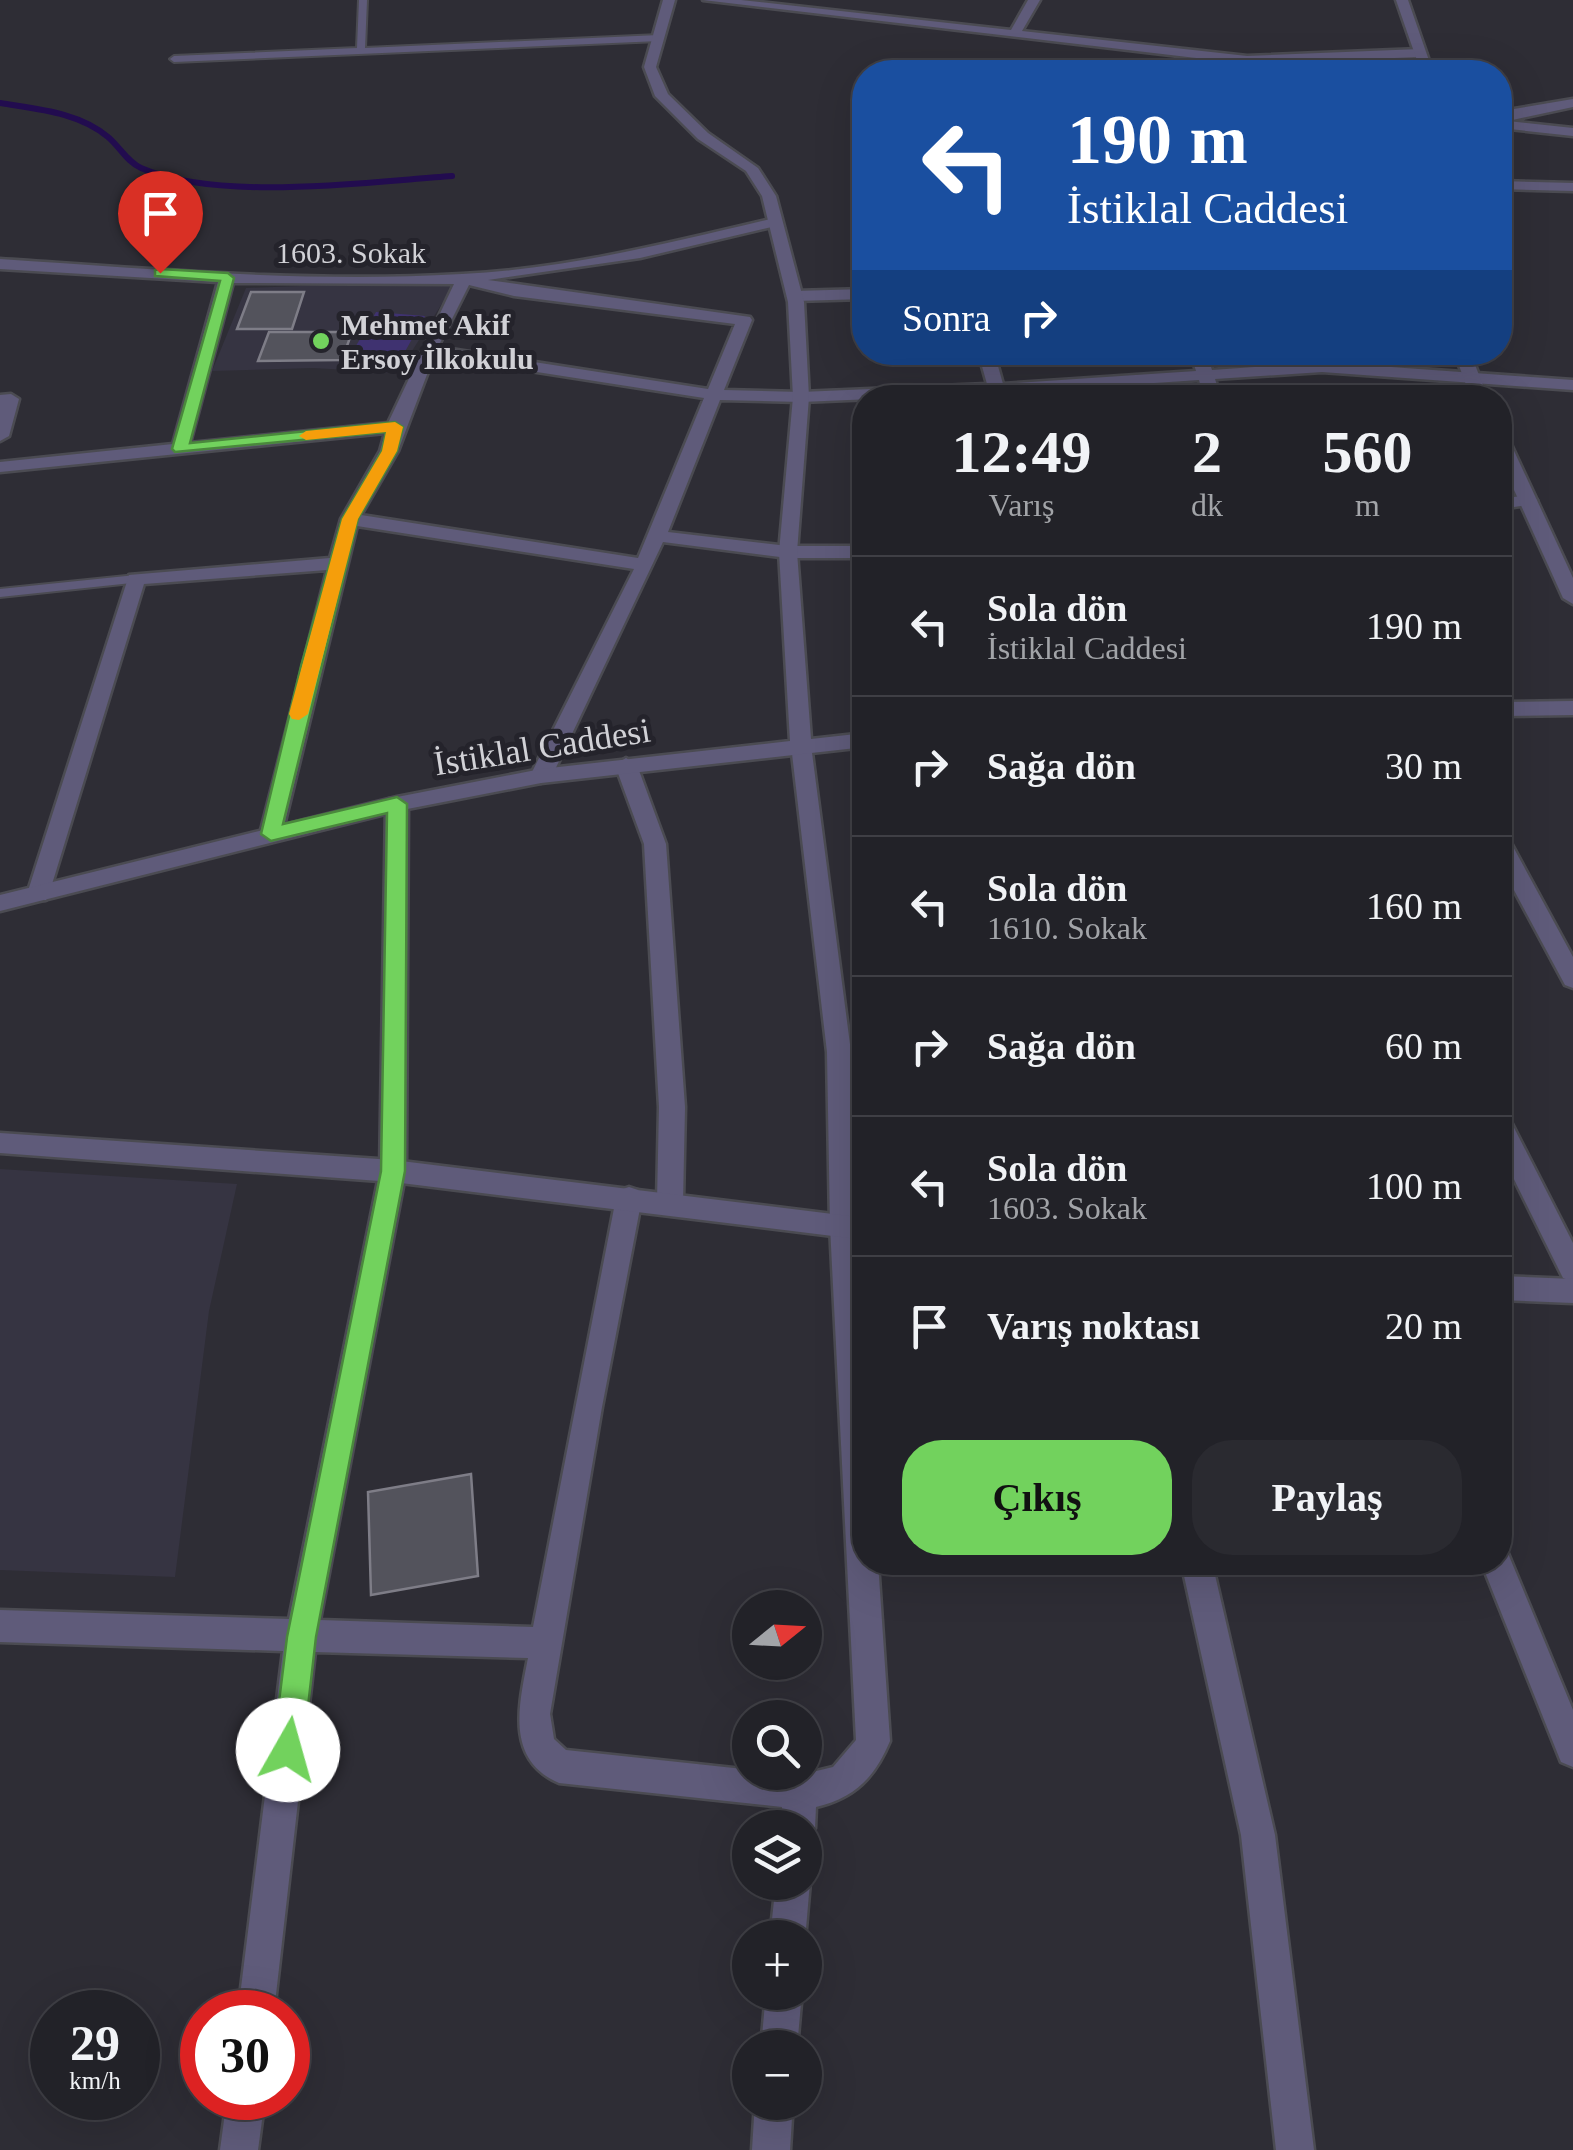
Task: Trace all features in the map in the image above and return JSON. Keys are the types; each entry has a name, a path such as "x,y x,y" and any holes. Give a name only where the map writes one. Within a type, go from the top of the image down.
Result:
{"street":[{"path":"670,0 650,67 662,96 703,136 751,168 768,196 795,296 801,397 788,552 800,745 852,1051"},
{"path":"709,0 1247,60 1420,52"},
{"path":"1014,34 1034,0"},
{"path":"1402,0 1423,60"},
{"path":"1512,115 1573,103"},
{"path":"1512,124 1573,132"},
{"path":"1512,183 1573,186"},
{"path":"464,279 640,254 775,222"},
{"name":"1603. Sokak","path":"2,266 228,278 464,279"},
{"path":"180,449 228,278"},
{"path":"271,834 350,519 390,451 395,427 428,350 464,279"},
{"path":"464,279 514,291 744,320 645,565 541,776"},
{"path":"795,296 852,294"},
{"path":"428,350 714,395 852,396"},
{"path":"1204,365 1211,385"},
{"path":"1467,365 1474,385"},
{"path":"1149,385 1322,367 1573,385"},
{"path":"0,400 11,399 0,436"},
{"path":"0,468 395,427"},
{"path":"1512,466 1571,590"},
{"path":"1512,502 1528,500"},
{"path":"350,519 645,565"},
{"path":"656,536 788,552 852,552"},
{"path":"38,894 136,579 338,563"},
{"path":"1512,709 1573,708"},
{"name":"İstiklal Caddesi","path":"0,903 397,804 541,776 852,741"},
{"path":"626,765 654,844 672,1108 670,1202"},
{"path":"259,1990 302,1637 393,1171 397,804"},
{"path":"1512,865 1573,979"},
{"path":"0,1144 393,1171 852,1227"},
{"path":"1512,1148 1573,1270"},
{"path":"629,1198 586,1408 546,1643 533,1732 547,1758 559,1766 800,1792 832,1787 846,1780 858,1769 873,1740 867,1575"},
{"path":"1512,1288 1573,1291"},
{"path":"1199,1575 1258,1836 1295,2150"},
{"path":"1501,1575 1573,1750"},
{"path":"0,1626 546,1643"},
{"path":"799,1810 800,1792"},
{"path":"239,2150 243,2120"},
{"path":"770,2150 772,2120"}],"lane":[{"path":"360,51 362,0"},
{"path":"174,59 659,38"},
{"path":"0,593 136,579"}],"shaded area":[{"name":"Mehmet Akif Ersoy İlkokulu","path":"457,280 398,373 313,368 212,371 246,288"},
{"path":"376,312 425,316 398,364 347,361"},
{"path":"0,1169 237,1184 209,1311 175,1577 0,1570"}],"building":[{"path":"251,292 304,292 292,329 237,329"},
{"path":"269,332 352,332 342,360 258,361"},
{"path":"471,1474 478,1576 371,1595 368,1492"}],"waterway":[{"path":"0,103 84,122 108,137 141,168 173,178 251,187 294,187 452,176"}],"slow traffic":[{"path":"299,714 350,519 390,451 395,427 306,436"}],"place":[{"name":"Mehmet Akif Ersoy İlkokulu","path":"321,341"}],"route":[{"path":"160,273 228,278 180,449 395,427 390,451 350,519 310,666 271,834 397,804 393,1171 302,1637 288,1750"}]}
